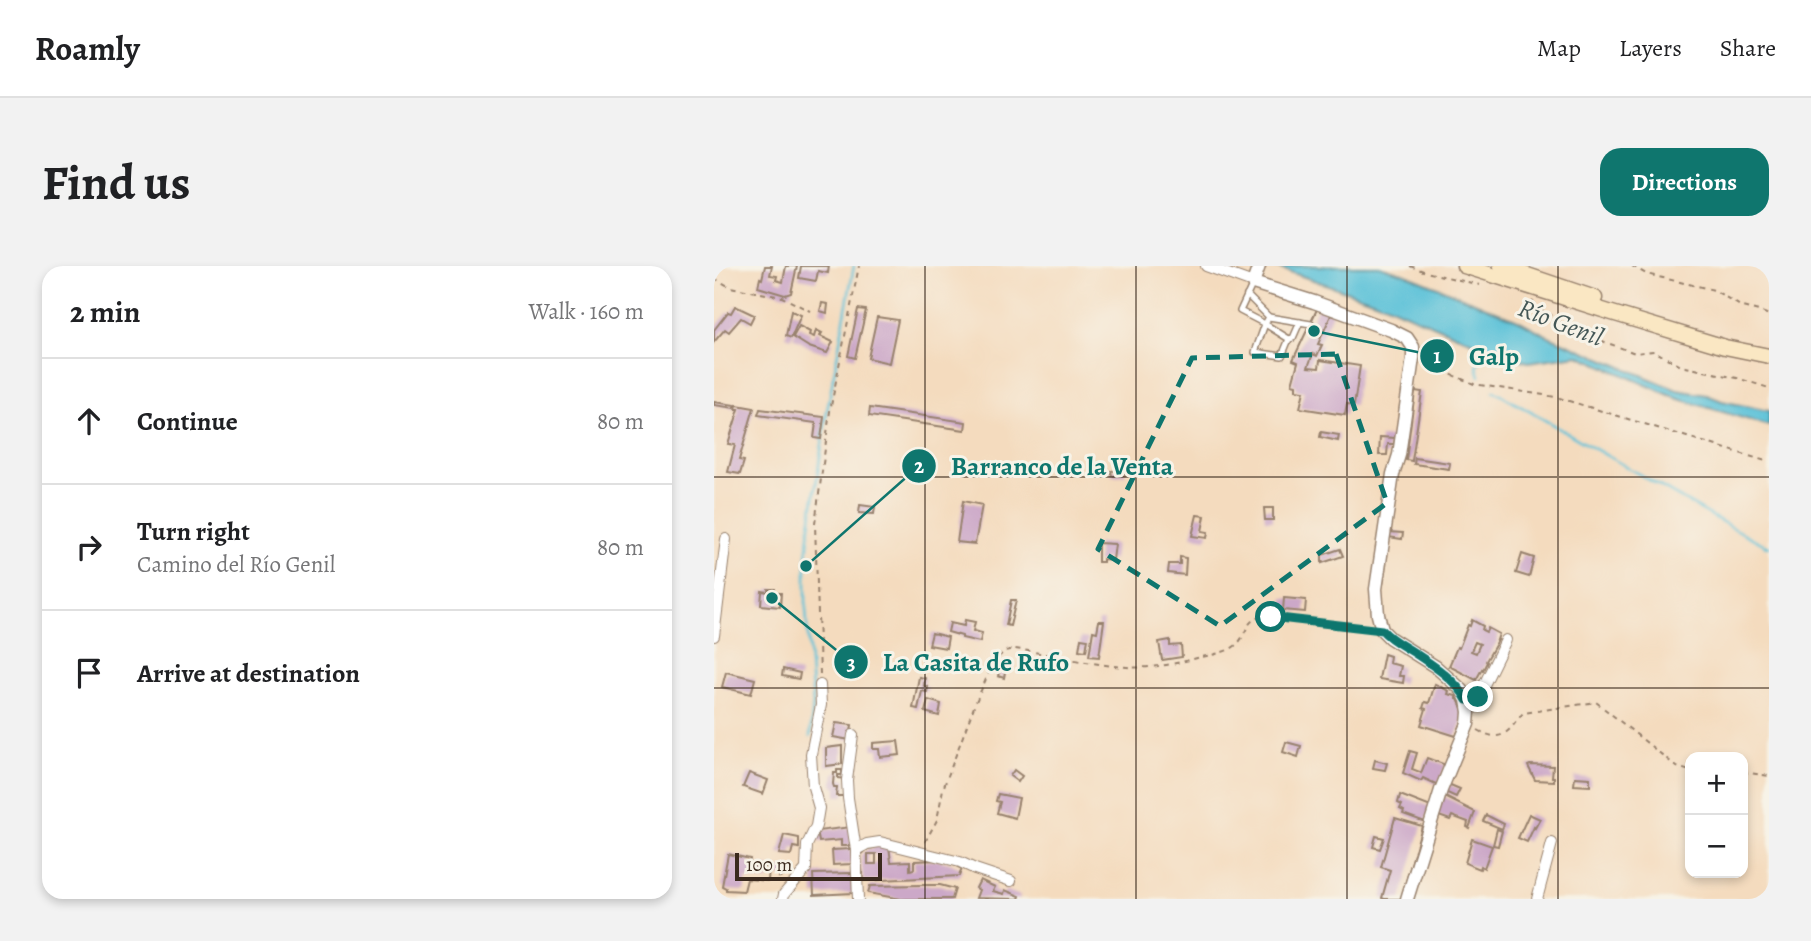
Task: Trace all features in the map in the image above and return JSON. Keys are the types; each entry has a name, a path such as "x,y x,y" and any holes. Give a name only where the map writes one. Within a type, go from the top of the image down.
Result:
{"main road":[{"path":"1464,266 1637,321 1769,356"},
{"path":"1502,266 1729,341 1748,350"}],"street":[{"path":"1206,266 1254,279 1331,310 1391,330 1407,338 1413,347 1399,455 1393,474 1376,589 1378,615 1382,630 1390,638 1436,667 1462,690 1469,712 1468,724 1441,790 1407,899"},
{"path":"714,636 726,539"},
{"path":"1467,700 1478,697 1506,640"},
{"path":"783,899 806,869 807,845 816,826 819,808 813,788 811,754 821,705 820,685"},
{"path":"853,735 847,780 856,850 858,899"},
{"path":"856,850 867,844 880,842 960,862 1011,881"},
{"path":"1537,899 1552,843"}],"lane":[{"path":"1254,279 1269,317"},
{"path":"1254,279 1240,311 1289,339"},
{"path":"1269,317 1311,324"},
{"path":"1269,317 1255,352 1282,356 1300,322"}],"path":[{"path":"820,685 815,524 831,411 859,266"},
{"path":"1410,266 1468,283 1489,286"},
{"path":"1632,266 1646,274 1714,290 1742,307 1769,315"},
{"path":"714,278 730,287 782,297 810,311"},
{"path":"1531,300 1580,333 1635,353 1654,351 1681,366 1769,388"},
{"path":"1413,358 1474,384 1556,397 1769,462"},
{"path":"921,851 937,820 943,789 975,704 994,661 1005,651 1015,649 1130,668 1179,663 1228,650 1238,644 1248,624 1260,617 1382,630"},
{"path":"1468,724 1489,736 1499,737 1510,730 1523,713 1597,702 1677,767 1685,769"},
{"path":"1748,773 1769,776"}],"highlighted area":[{"path":"1336,354 1387,503 1220,626 1098,549 1192,358"}],"water":[{"path":"1272,266 1379,266 1406,274 1677,390 1769,411 1769,426 1676,398 1578,355 1528,362 1501,354 1384,304"}],"building":[{"path":"765,266 772,266 770,275 777,276 776,280 783,282 786,266 797,266 791,293 785,295 758,287"},
{"path":"801,266 829,266 828,273 818,271 816,281 799,278"},
{"path":"822,303 828,304 827,313 820,311"},
{"path":"735,306 754,315 750,323 741,318 729,332 725,329 714,342 714,330"},
{"path":"1318,307 1332,313 1318,344 1322,345 1317,356 1313,354 1308,367 1319,368 1320,360 1360,366 1354,405 1347,404 1345,415 1300,408 1304,391 1296,390 1296,385 1292,384 1298,362 1293,360"},
{"path":"858,309 866,310 855,358 848,356"},
{"path":"791,311 801,315 791,338 786,336"},
{"path":"877,317 898,320 889,363 868,358"},
{"path":"799,326 810,332 809,335 814,337 816,330 822,333 820,336 833,342 827,353 809,347 793,337"},
{"path":"1415,391 1422,392 1412,461 1406,460"},
{"path":"714,402 735,405 734,408 714,405"},
{"path":"737,405 754,408 739,460 744,461 740,474 728,472 735,445 728,444 739,409 736,409"},
{"path":"870,408 966,422 965,430 869,416"},
{"path":"760,409 824,417 821,439 814,438 816,423 758,415"},
{"path":"1321,432 1339,435 1338,441 1320,437"},
{"path":"1380,437 1395,438 1394,444 1388,444 1387,455 1379,455"},
{"path":"1415,458 1450,463 1449,469 1414,464"},
{"path":"1125,469 1125,475 1112,476 1111,471"},
{"path":"963,501 982,505 975,544 957,542"},
{"path":"860,505 875,507 874,514 859,513"},
{"path":"1264,508 1273,508 1273,520 1265,520"},
{"path":"1197,515 1205,516 1202,531 1208,532 1207,538 1192,536"},
{"path":"1388,532 1403,533 1402,539 1388,537"},
{"path":"1098,543 1115,544 1113,560 1103,559 1103,562 1098,562"},
{"path":"1340,549 1343,556 1322,563 1322,555"},
{"path":"1522,554 1534,558 1529,577 1516,573"},
{"path":"1180,557 1186,558 1185,575 1168,573 1169,564 1180,564"},
{"path":"768,589 781,593 780,607 761,605 762,591 768,592"},
{"path":"1284,598 1306,600 1305,612 1283,610"},
{"path":"1011,600 1016,600 1010,626 1006,625"},
{"path":"965,620 975,622 973,631 982,633 980,642 948,632 950,623 964,626"},
{"path":"1472,620 1483,626 1482,630 1486,632 1488,628 1499,634 1476,680 1449,666 1468,625 1470,626","holes":["1475,642 1480,644 1476,653 1471,651"]},
{"path":"1099,621 1104,621 1099,657 1089,656 1093,631 1097,632"},
{"path":"932,633 948,637 946,648 929,645"},
{"path":"1081,638 1088,639 1086,651 1079,650"},
{"path":"1170,640 1170,646 1181,645 1182,657 1162,660 1159,642"},
{"path":"1384,654 1390,656 1389,663 1401,666 1399,676 1404,676 1403,683 1379,679"},
{"path":"1001,665 1006,667 1004,678 998,676"},
{"path":"783,669 800,673 799,679 782,676"},
{"path":"726,672 755,679 751,694 722,687"},
{"path":"919,677 925,678 924,686 928,687 927,692 922,691 918,709 913,708"},
{"path":"1435,684 1449,691 1448,694 1456,696 1463,710 1463,719 1456,736 1421,725 1426,709 1423,708 1425,702 1429,703"},
{"path":"928,700 941,704 939,716 925,712"},
{"path":"836,723 852,725 850,740 833,737"},
{"path":"898,741 900,755 880,757 879,749 873,749 873,743"},
{"path":"1286,742 1301,746 1298,757 1283,752"},
{"path":"842,746 842,764 826,766 826,748"},
{"path":"1410,751 1417,753 1412,769 1421,773 1427,758 1446,765 1438,785 1403,773"},
{"path":"1375,760 1387,763 1385,770 1373,768"},
{"path":"1528,766 1553,766 1554,781 1535,780"},
{"path":"837,770 842,770 842,775 838,775 838,778 846,779 844,796 836,796 837,787 833,784"},
{"path":"1014,770 1022,776 1018,782 1010,776"},
{"path":"749,773 768,780 763,794 743,787"},
{"path":"1575,777 1590,778 1590,786 1574,785"},
{"path":"1448,784 1460,789 1456,797 1445,792"},
{"path":"998,794 1019,798 1015,818 997,813 1000,802 996,801"},
{"path":"1400,795 1431,807 1425,822 1403,814 1404,811 1400,809 1402,805 1398,803"},
{"path":"1443,796 1475,812 1469,828 1468,822 1452,816 1450,820 1436,815"},
{"path":"1529,814 1540,819 1527,842 1518,838"},
{"path":"1486,815 1504,824 1502,829 1483,821"},
{"path":"1395,818 1422,826 1401,899 1384,899 1382,898 1390,870 1381,867"},
{"path":"851,827 851,846 841,846 841,840 819,842 817,831"},
{"path":"1497,829 1502,831 1498,846 1493,845"},
{"path":"784,835 799,838 799,848 793,847 791,855 779,854"},
{"path":"1376,836 1384,838 1380,849 1373,847"},
{"path":"1472,839 1492,846 1484,868 1465,863"},
{"path":"889,846 891,862 910,861 910,870 914,869 914,861 939,860 962,869 959,876 863,881 861,855 874,848","holes":["868,854 876,854 876,864 868,864"]},
{"path":"851,849 852,864 833,865 832,850"},
{"path":"728,854 750,859 749,866 769,867 768,881 747,879 744,891 726,890 722,886"},
{"path":"780,868 792,870 792,873 779,877"},
{"path":"852,873 853,893 814,895 813,874"},
{"path":"980,880 995,887 993,891 1004,894 1005,890 1020,896 1019,899 976,898 979,890 976,888"},
{"path":"940,885 955,889 952,899 901,899 868,893 870,886"}],"waterway":[{"path":"810,737 813,704 806,609 806,566 827,411 854,266"},
{"path":"1480,376 1477,366 1491,346"},
{"path":"1494,391 1769,547"}],"place":[{"name":"Galp","path":"1314,331"},
{"name":"Barranco de la Venta","path":"806,566"},
{"name":"La Casita de Rufo","path":"772,598"}],"route":[{"path":"1271,617 1382,630 1436,667 1462,690 1467,700 1478,697"}],"water label":[{"name":"Río Genil","path":"1561,322"}]}
